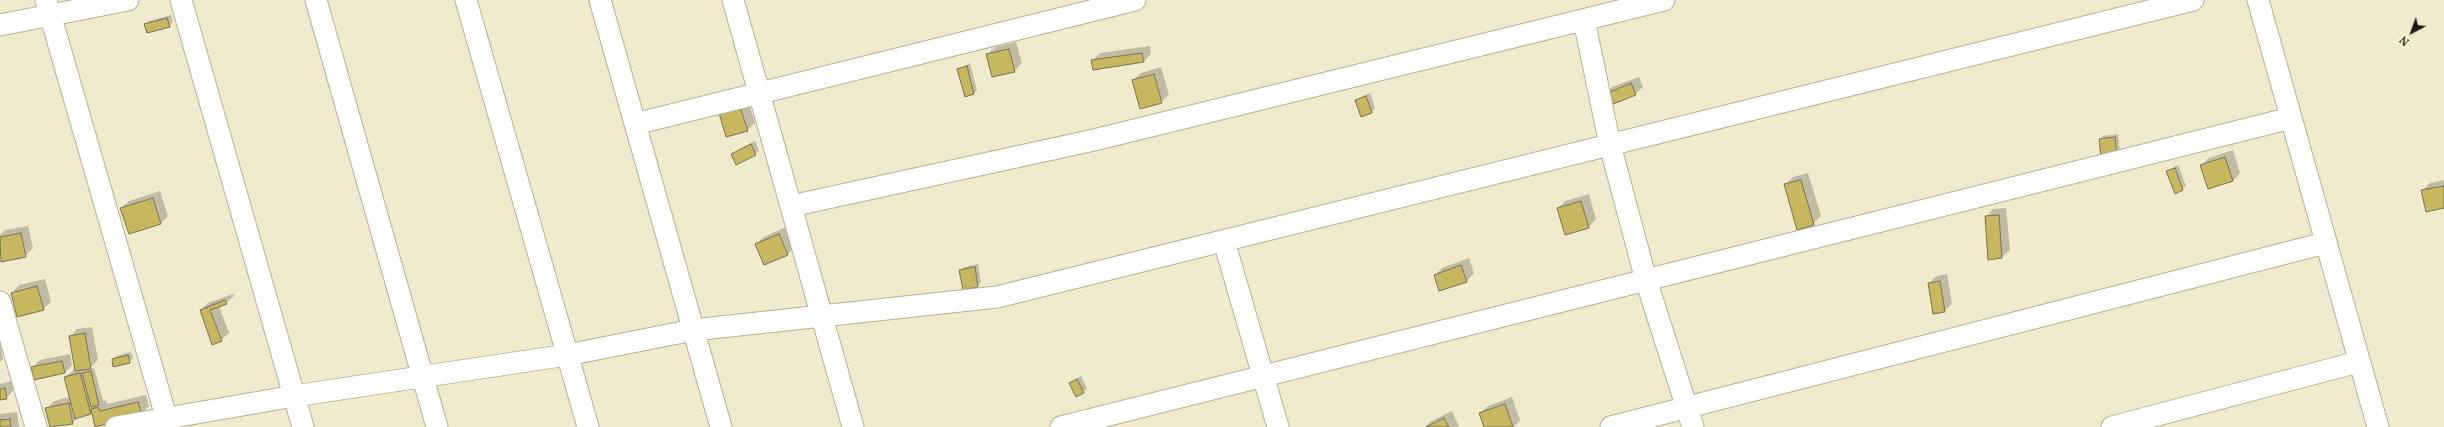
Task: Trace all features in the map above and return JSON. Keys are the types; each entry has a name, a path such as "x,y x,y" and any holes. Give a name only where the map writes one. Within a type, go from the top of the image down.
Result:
{"street":[{"path":"0,25 48,7 128,0"},
{"path":"181,0 303,427"},
{"path":"316,0 437,427"},
{"path":"466,0 588,427"},
{"path":"600,0 721,427"},
{"path":"733,0 853,427"},
{"path":"635,124 1135,0"},
{"path":"791,206 1094,140 1664,0"},
{"path":"116,427 168,422 294,396 567,355 694,330 997,297 2193,0"},
{"path":"2258,0 2358,362 2378,427"},
{"path":"48,7 168,422"},
{"path":"1584,20 1610,145 1646,280 1688,407 1693,427"},
{"path":"1062,427 2291,118"},
{"path":"1224,241 1278,427"},
{"path":"1610,427 2325,243"},
{"path":"0,302 36,427"},
{"path":"2112,427 2358,362"}],"building":[{"path":"167,18 170,27 147,33 144,24"},
{"path":"1009,49 1015,72 992,77 986,54"},
{"path":"1142,53 1144,62 1093,70 1091,60"},
{"path":"967,66 974,94 965,97 957,69"},
{"path":"1154,74 1162,103 1140,109 1132,80"},
{"path":"1631,83 1636,95 1608,106 1603,95"},
{"path":"1366,96 1372,113 1361,117 1355,100"},
{"path":"740,107 748,131 726,137 719,113"},
{"path":"2115,137 2117,156 2101,158 2099,139"},
{"path":"751,144 756,155 736,165 731,154"},
{"path":"2225,157 2233,181 2208,189 2200,165"},
{"path":"2175,168 2183,190 2175,194 2166,171"},
{"path":"1801,180 1814,225 1797,230 1784,184"},
{"path":"2444,186 2444,208 2426,212 2421,190"},
{"path":"153,198 161,224 129,234 120,208"},
{"path":"1581,201 1589,228 1565,235 1557,208"},
{"path":"1999,215 2002,258 1988,260 1985,216"},
{"path":"21,233 26,257 1,262 0,237"},
{"path":"779,234 788,255 764,265 755,244"},
{"path":"1461,265 1467,282 1439,291 1434,275"},
{"path":"975,267 978,287 963,290 959,270"},
{"path":"1940,281 1945,312 1933,314 1928,283"},
{"path":"37,286 44,310 17,317 11,293"},
{"path":"225,300 227,304 210,310 222,341 212,345 200,310"},
{"path":"85,333 91,369 75,371 69,336"},
{"path":"128,355 130,363 113,367 112,359"},
{"path":"62,361 65,373 34,380 31,367"},
{"path":"91,371 99,405 91,407 82,373"},
{"path":"80,373 91,414 75,419 64,377"},
{"path":"1077,379 1084,393 1076,397 1069,383"},
{"path":"5,388 7,399 0,400 0,389"},
{"path":"138,402 142,415 95,427 91,409 98,407 100,411"},
{"path":"69,403 73,424 50,427 45,408"},
{"path":"1505,404 1513,427 1484,427 1479,413"},
{"path":"1444,418 1449,427 1426,427"},
{"path":"10,419 11,427 0,427 0,420"}]}
